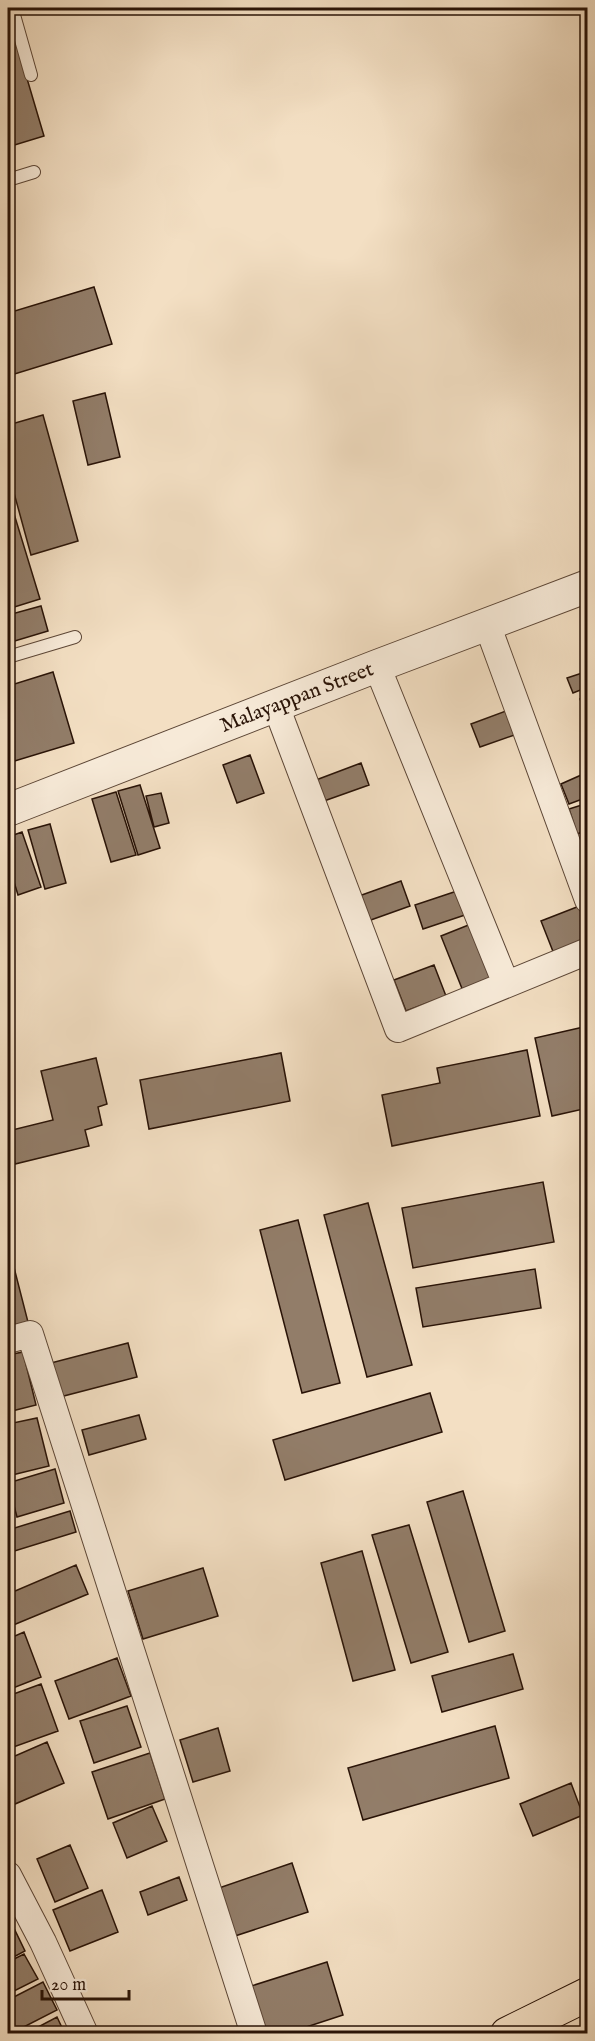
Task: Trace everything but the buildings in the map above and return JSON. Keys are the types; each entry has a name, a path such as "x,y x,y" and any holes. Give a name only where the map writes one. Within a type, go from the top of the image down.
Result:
{"main road":[{"path":"507,2034 588,1994"}],"street":[{"name":"Malayappan Street","path":"8,810 587,587"},
{"path":"488,624 588,900"},
{"path":"377,666 506,984"},
{"path":"276,706 398,1029 588,951"},
{"path":"8,1340 30,1334 254,2034"},
{"path":"8,1875 43,1942 85,2034"}],"lane":[{"path":"12,8 12,23 32,75"},
{"path":"8,180 34,172"},
{"path":"8,657 75,637"}]}
